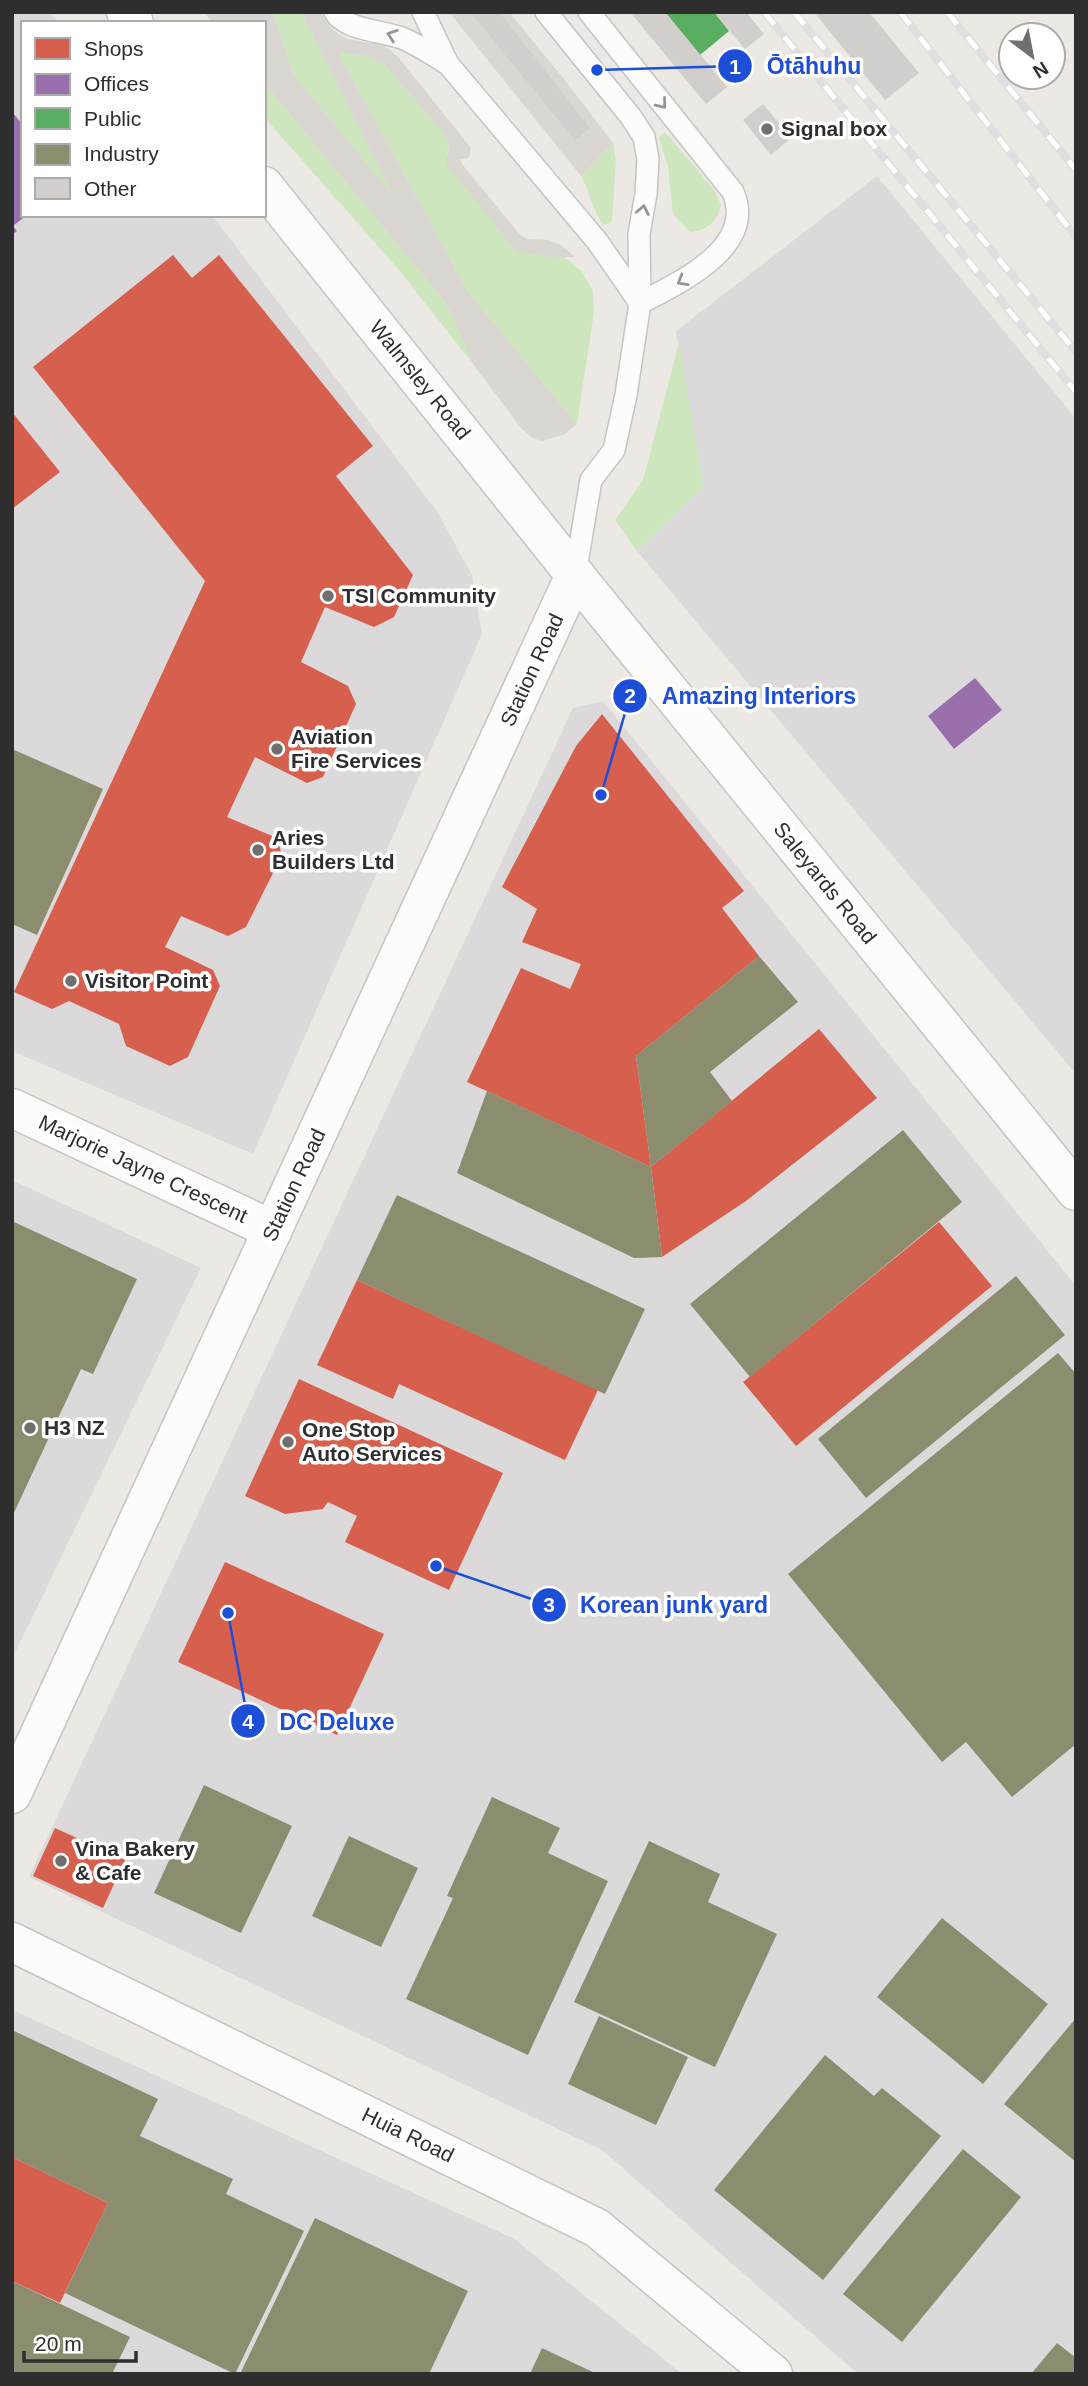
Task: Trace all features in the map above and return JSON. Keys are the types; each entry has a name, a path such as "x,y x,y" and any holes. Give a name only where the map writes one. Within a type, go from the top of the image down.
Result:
{"street":[{"name":"Walmsley Road","path":"266,189 575,575"},
{"name":"Saleyards Road","path":"575,575 1076,1191"},
{"name":"Station Road","path":"12,1794 575,575"},
{"name":"Marjorie Jayne Crescent","path":"12,1108 273,1230"},
{"name":"Huia Road","path":"12,1942 597,2228 773,2374"}],"lane":[{"path":"335,12 338,18 357,27 399,37 448,64"},
{"path":"423,12 448,64 597,241 640,303"},
{"path":"546,12 631,117 644,137 648,159 646,194 639,234 640,303 626,395 614,450 591,480 575,575"},
{"path":"589,12 733,192 739,206 738,223 716,255 687,279 640,303"}],"shaded area":[{"path":"12,12 50,12 57,21 21,21 21,217 214,217 438,513 472,575 482,634 253,1154 12,1051"},
{"path":"204,12 273,12 293,74 394,197 301,12 320,12 334,31 347,39 377,44 389,49 399,58 471,148 469,158 460,159 462,164 520,235 561,245 575,257 553,257 516,251 446,164 449,146 446,136 383,63 367,56 338,53 468,292 577,424 565,434 542,441 522,429 473,364 441,297 266,85 266,21 211,21"},
{"path":"449,12 470,12 575,141 590,128 500,12 509,12 564,79 613,143 581,176"},
{"path":"877,176 1076,419 1076,1074 637,551 704,487 676,331"},
{"path":"603,701 1076,1286 1076,2374 858,2374 602,2150 29,1877 573,708"},
{"path":"12,1180 201,1268 12,1659"},
{"path":"12,2010 513,2238 682,2374 12,2374"}],"green space":[{"path":"273,12 301,12 397,201 293,74"},
{"path":"338,53 367,56 383,63 446,136 449,146 447,154 514,236 562,255 582,272 593,291 594,312 577,424 468,292"},
{"path":"266,85 441,297 473,364 399,270 266,119"},
{"path":"665,132 715,191 721,205 714,220 702,229 690,232 673,214 668,166 659,138"},
{"path":"613,143 616,162 612,220 609,224 603,224 581,176"},
{"path":"679,343 704,487 637,551 615,520 643,480"}],"building: Shops":[{"path":"173,255 192,278 219,255 373,446 336,476 413,575 394,617 374,627 325,607 301,662 348,686 356,704 323,777 307,783 255,757 227,817 277,838 282,855 246,927 228,936 181,916 165,947 213,970 220,986 188,1057 170,1066 126,1046 119,1024 69,1001 52,1009 14,992 205,581 33,367"},
{"path":"12,412 60,472 12,509"},
{"path":"602,714 744,891 722,908 759,956 636,1056 651,1167 467,1082 521,968 570,989 581,964 522,942 537,909 502,887 576,746"},
{"path":"819,1029 877,1098 746,1201 662,1257 651,1167"},
{"path":"939,1222 992,1286 796,1446 743,1382"},
{"path":"357,1280 598,1390 565,1460 399,1384 393,1399 317,1365"},
{"path":"299,1379 503,1473 449,1590 345,1542 357,1516 328,1502 323,1509 285,1514 245,1496"},
{"path":"225,1562 384,1634 337,1735 178,1662"},
{"path":"55,1828 125,1860 103,1908 33,1876"},
{"path":"12,2157 108,2203 60,2303 12,2281"}],"building: Offices":[{"path":"12,112 21,123 21,217 24,217 13,226 17,231 12,235"},
{"path":"975,678 1002,710 954,749 928,716"}],"building: Public":[{"path":"665,12 714,12 729,31 700,55"}],"building: Industry":[{"path":"12,749 103,789 37,935 12,924"},
{"path":"759,956 798,1002 710,1072 732,1101 651,1167 636,1056"},
{"path":"487,1091 651,1167 662,1257 634,1258 457,1173"},
{"path":"903,1130 962,1202 750,1377 690,1304"},
{"path":"397,1195 645,1309 605,1394 357,1280"},
{"path":"12,1221 137,1279 93,1374 81,1369 12,1517"},
{"path":"1016,1276 1065,1335 866,1498 818,1439"},
{"path":"1058,1353 1076,1374 1076,1744 1012,1797 966,1742 942,1762 788,1574"},
{"path":"204,1785 292,1826 241,1933 154,1893"},
{"path":"492,1797 560,1828 548,1853 608,1881 528,2055 406,1999 453,1898 447,1896"},
{"path":"349,1836 418,1868 381,1947 312,1916"},
{"path":"649,1841 720,1874 708,1902 777,1934 715,2067 574,2002"},
{"path":"942,1918 1048,2004 983,2084 877,1997"},
{"path":"599,2016 688,2057 656,2125 568,2084"},
{"path":"1076,2018 1076,2162 1004,2104"},
{"path":"12,2030 158,2099 140,2136 233,2179 226,2194 304,2231 235,2374 65,2293 108,2203 12,2157"},
{"path":"825,2055 874,2096 882,2088 941,2136 823,2280 714,2190"},
{"path":"963,2149 1021,2197 902,2342 843,2294"},
{"path":"315,2218 468,2291 429,2374 240,2374"},
{"path":"12,2281 130,2337 112,2374 12,2374"},
{"path":"1057,2343 1076,2358 1076,2374 1031,2374"},
{"path":"542,2348 597,2374 530,2374"}],"building: Other":[{"path":"470,12 500,12 590,128 575,141"},
{"path":"630,12 665,12 727,87 706,104"},
{"path":"714,12 746,12 764,34 745,49"},
{"path":"814,12 869,12 919,73 885,100"},
{"name":"Signal box","path":"763,104 791,138 771,155 743,120"}],"railway":[{"path":"764,12 1076,392"},
{"path":"794,12 1076,352"},
{"path":"900,12 1076,237"},
{"path":"947,12 1076,170"}],"place":[{"name":"Ōtāhuhu","path":"597,70"},
{"name":"Signal box","path":"767,129"},
{"name":"TSI Community","path":"328,596"},
{"name":"Aviation Fire Services","path":"277,749"},
{"name":"Amazing Interiors","path":"601,795"},
{"name":"Aries Builders Ltd","path":"258,850"},
{"name":"Visitor Point","path":"71,981"},
{"name":"H3 NZ","path":"30,1428"},
{"name":"One Stop Auto Services","path":"288,1442"},
{"name":"Korean junk yard","path":"436,1566"},
{"name":"DC Deluxe","path":"228,1613"},
{"name":"Vina Bakery & Cafe","path":"61,1861"}]}
